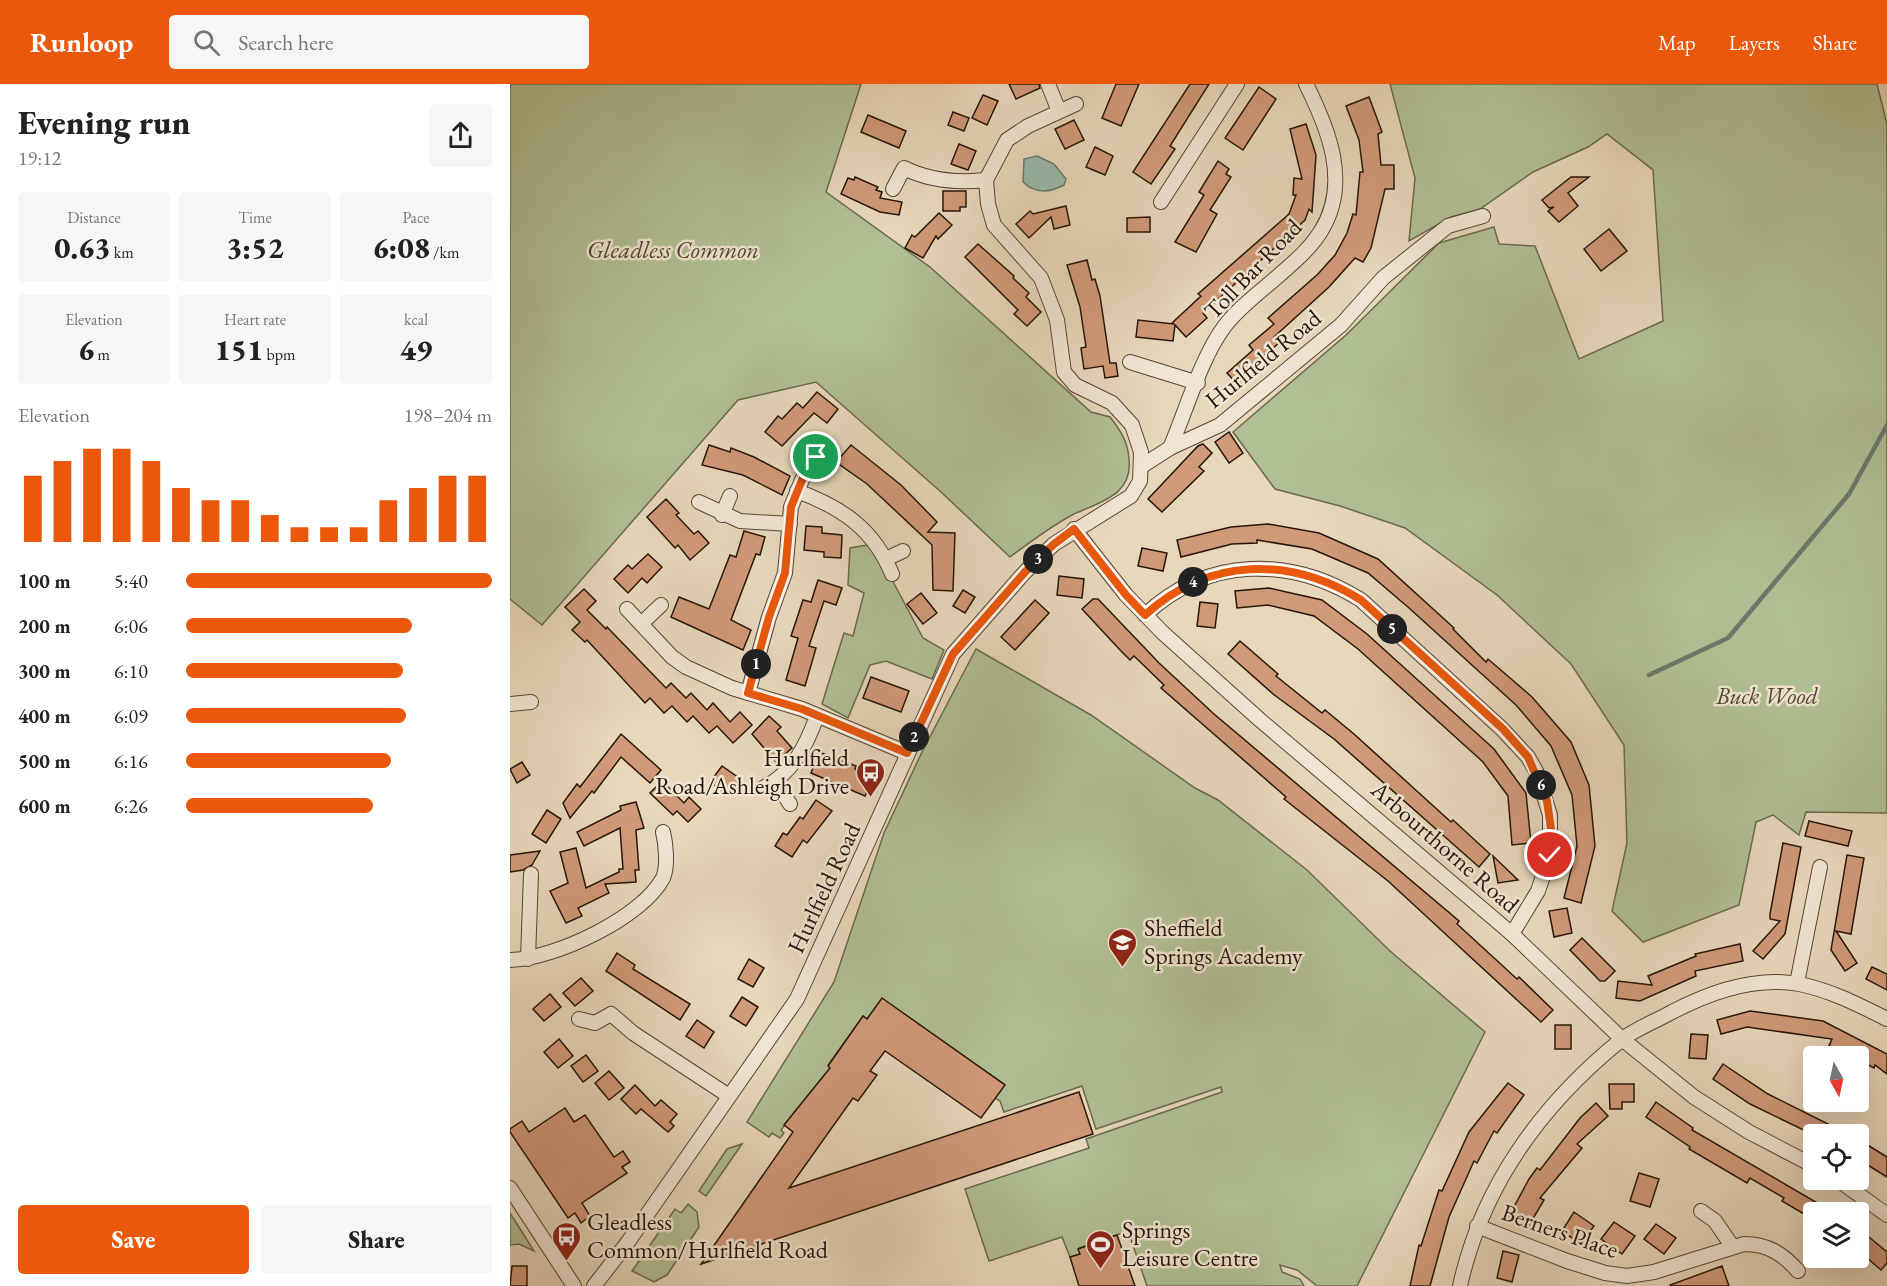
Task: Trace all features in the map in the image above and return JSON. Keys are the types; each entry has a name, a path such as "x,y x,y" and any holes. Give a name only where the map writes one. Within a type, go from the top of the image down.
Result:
{"street":[{"path":"1048,84 1059,111"},
{"path":"1161,202 1237,84"},
{"name":"Toll Bar Road","path":"1170,448 1208,356 1225,326 1303,254 1322,230 1329,210 1334,182 1333,146 1323,118 1306,84"},
{"path":"1076,104 1007,140 986,180 988,204 994,225 1019,255 1034,267 1048,293 1057,320 1064,372 1075,385 1112,403 1128,420 1138,436 1142,466"},
{"path":"893,189 904,168 938,180 967,182 986,180"},
{"name":"Hurlfield Road","path":"594,1286 628,1242 797,999 877,827 907,753 953,654 1025,572 1054,544 1074,529 1131,496 1140,481 1142,466 1170,448 1220,425 1341,325 1383,278 1448,226 1483,216"},
{"path":"1130,362 1198,383"},
{"path":"748,693 769,617 785,573 790,524 797,491 816,457"},
{"path":"797,491 832,505 858,522 886,559 892,574"},
{"path":"722,514 730,496"},
{"path":"699,502 740,521 790,524"},
{"name":"Arbourthorne Road","path":"1074,529 1126,595 1145,615 1260,720 1512,934 1622,1039 1667,1077 1711,1108 1803,1160"},
{"path":"886,559 903,551"},
{"path":"1145,615 1162,600 1187,585 1226,572 1253,568 1293,571 1312,576 1336,585 1361,600 1503,729 1528,757 1536,771 1550,814 1550,855 1538,891 1512,934"},
{"path":"641,624 661,604"},
{"path":"627,609 672,657 686,667 748,693 817,716 907,753"},
{"path":"510,704 531,702"},
{"path":"790,804 770,785 790,769 800,755 817,716"},
{"path":"510,960 528,959 615,924 640,907 664,876 666,843 663,832"},
{"path":"1797,984 1820,867"},
{"path":"528,959 531,874"},
{"path":"1460,1286 1477,1226 1500,1179 1522,1143 1571,1085 1622,1039 1689,1004 1725,989 1762,984 1797,984 1841,997 1887,1019"},
{"path":"579,1019 595,1023 611,1014 633,1034 729,1096"},
{"path":"510,1188 574,1286"},
{"path":"1853,1190 1887,1215"},
{"path":"1701,1211 1715,1221 1732,1246"},
{"name":"Berners Place","path":"1477,1226 1605,1273 1627,1276 1654,1272 1732,1246 1758,1244 1788,1259 1798,1271"}],"green space":[{"name":"Gleadless Common","path":"510,84 861,84 826,192 930,267 1091,412 1110,417 1121,432 1127,447 1129,471 1126,482 1112,496 1072,515 1010,557 941,492 816,382 738,400 542,625 510,599"},
{"name":"Buck Wood","path":"1390,84 1877,84 1887,124 1887,813 1806,812 1799,835 1773,815 1756,822 1739,905 1643,942 1612,911 1627,843 1624,745 1571,664 1497,595 1405,528 1340,506 1275,489 1233,432 1346,335 1439,243 1494,227 1499,244 1535,246 1579,359 1663,321 1653,170 1607,134 1588,147 1533,172 1480,209 1451,217 1409,241 1415,178"},
{"path":"873,544 923,638 944,650 932,679 886,661 870,665 848,718 822,704 844,633 853,636 864,593 848,585 850,548"},
{"name":"Sheffield Springs Academy","path":"976,649 1091,715 1195,788 1218,800 1307,870 1390,951 1485,1032 1357,1286 1317,1286 1297,1270 1280,1265 1282,1272 1300,1279 1304,1286 1147,1286 1128,1231 1079,1248 1080,1254 1070,1257 1062,1237 989,1261 965,1189 1089,1148 1086,1139 1222,1092 1221,1087 1096,1129 1082,1086 1004,1112 1000,1101 995,1098 1004,1084 882,999 867,1019 863,1016 828,1065 834,1070 825,1074 781,1130 784,1133 780,1138 772,1133 769,1137 747,1122 834,982 884,833 922,752"},
{"path":"742,1144 706,1196 699,1191 727,1149"},
{"path":"688,1204 697,1212 699,1227 667,1275 654,1282 632,1271 675,1209 681,1213"},
{"path":"510,1213 534,1251 519,1244 510,1245"}],"shaded area":[{"path":"1037,156 1054,164 1066,179 1064,185 1053,190 1042,191 1032,189 1023,182 1024,159"}],"building":[{"path":"1009,84 1039,84 1040,88 1016,99"},
{"path":"1116,84 1139,84 1121,126 1102,118"},
{"path":"1190,84 1209,84 1170,146 1175,149 1151,184 1133,172"},
{"path":"1259,87 1276,99 1243,150 1225,138"},
{"path":"983,95 998,101 987,125 972,118"},
{"path":"1369,97 1382,132 1378,134 1381,165 1394,165 1394,189 1385,189 1371,248 1363,262 1355,258 1329,287 1274,337 1279,343 1256,362 1261,368 1240,387 1227,373 1253,350 1249,345 1274,324 1268,318 1318,274 1335,255 1347,233 1353,214 1356,215 1360,172 1363,172 1359,140 1346,106"},
{"path":"953,112 969,118 964,131 948,125"},
{"path":"868,115 906,131 899,148 861,132"},
{"path":"1074,120 1084,140 1065,149 1055,129"},
{"path":"1306,124 1316,155 1312,212 1309,209 1305,220 1203,313 1207,318 1186,337 1175,325 1173,341 1136,337 1138,320 1174,324 1172,323 1201,296 1198,294 1289,214 1296,195 1293,195 1294,178 1302,179 1290,129"},
{"path":"959,144 976,151 968,170 951,164"},
{"path":"1095,147 1113,156 1105,175 1086,167"},
{"path":"1218,161 1229,169 1226,174 1231,177 1210,210 1217,214 1196,252 1175,242 1204,195 1199,192"},
{"path":"855,177 878,187 876,190 882,192 880,198 902,202 899,215 880,212 841,194 848,178 854,180"},
{"path":"1571,177 1589,177 1568,193 1578,206 1559,222 1548,211 1554,207 1549,208 1542,200"},
{"path":"943,191 966,191 966,207 960,207 960,211 943,211"},
{"path":"1066,206 1070,225 1054,229 1051,217 1029,238 1016,224 1030,211 1033,214"},
{"path":"939,213 952,225 938,239 936,236 923,258 905,248 912,235 915,237"},
{"path":"1150,217 1150,232 1127,232 1127,218"},
{"path":"1609,229 1627,251 1601,271 1584,249"},
{"path":"978,244 1014,276 1013,278 1029,293 1026,297 1041,312 1027,326 1014,314 1018,310 965,257"},
{"path":"1087,260 1092,280 1095,279 1100,296 1110,363 1116,363 1118,376 1105,378 1103,366 1084,369 1081,348 1086,347 1080,307 1067,265"},
{"path":"817,392 838,409 827,423 814,413 782,446 765,432 778,416 782,419 797,403 803,408"},
{"path":"1229,432 1243,453 1229,463 1215,442"},
{"path":"1203,444 1212,453 1199,467 1204,471 1162,512 1148,499 1198,446"},
{"path":"709,445 730,452 731,448 790,476 782,495 743,475 702,465"},
{"path":"851,445 901,485 937,522 928,532 955,533 953,591 933,590 932,545 867,484 836,462"},
{"path":"666,499 679,513 676,515 694,534 698,531 709,543 690,560 678,545 675,548 647,517"},
{"path":"1268,524 1319,533 1378,559 1454,628 1486,662 1488,659 1532,697 1571,742 1589,785 1595,846 1581,903 1564,898 1577,846 1572,795 1551,746 1516,705 1409,608 1368,573 1312,549 1257,540 1257,543 1232,544 1181,557 1177,540 1231,527"},
{"path":"806,526 822,527 822,533 842,535 841,558 824,557 824,552 804,550"},
{"path":"744,531 765,537 760,555 756,554 731,620 751,630 743,650 671,617 679,597 709,609 730,555 736,557"},
{"path":"1142,548 1167,553 1163,571 1138,566"},
{"path":"648,554 662,567 647,583 642,578 628,593 614,579 628,565 632,569"},
{"path":"1059,576 1084,579 1082,598 1057,595"},
{"path":"818,580 842,588 836,605 824,601 809,646 816,648 805,686 786,680 798,638 791,636 803,600 811,602"},
{"path":"1269,588 1322,600 1367,634 1494,749 1526,793 1531,843 1512,845 1508,796 1483,762 1358,649 1314,616 1268,605 1237,608 1235,591"},
{"path":"584,589 596,601 587,610 606,629 607,627 666,688 671,683 686,698 691,693 707,710 713,703 730,722 740,712 752,725 733,743 717,726 709,733 693,716 687,722 672,706 664,713 650,698 645,703 587,640 585,642 572,630 580,622 565,607"},
{"path":"963,590 975,597 965,613 953,606"},
{"path":"921,593 937,613 923,624 907,604"},
{"path":"1093,599 1098,599 1159,663 1214,714 1459,921 1457,924 1517,979 1519,977 1553,1010 1541,1022 1388,881 1284,799 1286,797 1161,688 1164,685 1134,656 1130,660 1121,651 1082,609"},
{"path":"1035,600 1049,613 1015,650 1001,637"},
{"path":"1200,602 1218,604 1215,628 1197,626"},
{"path":"1240,641 1278,674 1276,676 1322,713 1325,710 1354,734 1451,822 1453,820 1490,854 1479,867 1334,739 1273,694 1228,654"},
{"path":"871,677 909,691 901,712 863,698"},
{"path":"769,716 781,727 777,731 792,748 776,762 752,734"},
{"path":"621,734 661,770 650,783 621,757 594,793 592,791 570,818 563,803 577,784 580,787"},
{"path":"819,752 856,766 855,769 874,777 865,796 811,773"},
{"path":"522,762 530,775 517,783 510,769"},
{"path":"722,766 739,778 728,795 710,782"},
{"path":"662,781 684,803 689,797 701,809 688,822 677,811 673,815 650,793"},
{"path":"816,800 832,811 807,843 803,840 792,857 775,846 783,833 787,835 800,817 803,819"},
{"path":"636,802 644,828 636,830 639,870 635,870 636,882 605,884 609,893 578,908 582,916 566,923 550,891 568,883 560,852 576,848 586,888 619,872 619,869 623,869 620,828 584,846 577,832 621,810 620,806"},
{"path":"547,810 561,819 546,843 532,834"},
{"path":"1809,821 1852,831 1848,846 1805,836"},
{"path":"1783,843 1801,847 1785,934 1763,959 1753,951 1780,921 1770,919 1770,914"},
{"path":"540,851 532,865 523,870 510,872 510,855"},
{"path":"1847,855 1864,858 1851,934 1836,931 1857,963 1845,971 1831,950"},
{"path":"1493,856 1518,880 1498,883"},
{"path":"1567,908 1572,933 1554,937 1549,911"},
{"path":"1582,938 1615,971 1605,981 1600,981 1570,950"},
{"path":"1740,944 1743,961 1695,971 1696,976 1640,1001 1616,998 1618,981 1652,985 1648,976 1696,956 1695,954"},
{"path":"617,953 635,965 633,969 690,1004 680,1020 606,971"},
{"path":"749,959 764,968 753,987 738,979"},
{"path":"1872,967 1887,974 1887,990 1866,979"},
{"path":"581,978 593,991 575,1006 563,993"},
{"path":"550,994 561,1007 544,1021 533,1009"},
{"path":"742,997 758,1007 746,1026 730,1016"},
{"path":"882,998 1005,1085 981,1118 885,1051 870,1071 877,1075 858,1101 853,1098 789,1188 1079,1092 1093,1134 701,1264 793,1132 784,1125 830,1068 828,1066 863,1016 867,1019"},
{"path":"1750,1011 1823,1021 1887,1054 1887,1074 1875,1065 1874,1068 1869,1066 1869,1046 1829,1046 1832,1039 1747,1027 1721,1034 1717,1020"},
{"path":"697,1020 714,1032 704,1048 686,1036"},
{"path":"1555,1025 1571,1025 1571,1049 1555,1049"},
{"path":"1691,1034 1708,1035 1706,1059 1689,1058"},
{"path":"559,1039 573,1056 558,1068 544,1052"},
{"path":"586,1055 598,1071 583,1082 571,1066"},
{"path":"1723,1064 1768,1094 1828,1124 1803,1124 1803,1130 1750,1104 1713,1079"},
{"path":"609,1071 624,1088 609,1100 595,1083"},
{"path":"1508,1083 1524,1095 1497,1133 1494,1131 1477,1163 1474,1161 1449,1217 1430,1286 1410,1286 1419,1245 1421,1246 1439,1190 1442,1191 1469,1132"},
{"path":"1609,1084 1634,1084 1634,1102 1622,1102 1622,1109 1610,1109"},
{"path":"635,1085 655,1106 661,1100 677,1114 670,1122 674,1126 668,1132 641,1109 636,1114 621,1099"},
{"path":"1656,1102 1693,1128 1692,1130 1816,1202 1803,1202 1803,1213 1782,1201 1784,1198 1750,1178 1747,1183 1689,1149 1690,1147 1646,1117"},
{"path":"1596,1103 1608,1116 1577,1144 1582,1148 1540,1198 1544,1200 1528,1227 1509,1216 1537,1168 1540,1170 1580,1118"},
{"path":"565,1108 574,1122 585,1115 614,1157 623,1151 630,1162 622,1167 627,1173 582,1203 590,1216 581,1223 575,1213 568,1218 510,1132 510,1129 522,1121 529,1132"},
{"path":"1869,1146 1887,1157 1887,1177 1869,1166"},
{"path":"1639,1173 1659,1179 1650,1207 1630,1201"},
{"path":"1574,1212 1594,1226 1581,1244 1562,1231"},
{"path":"1614,1222 1635,1236 1622,1254 1601,1239"},
{"path":"1656,1224 1676,1238 1664,1254 1644,1239"},
{"name":"Springs Leisure Centre","path":"1117,1235 1135,1286 1079,1286 1070,1257 1080,1254 1078,1249"},
{"path":"1869,1237 1887,1252 1887,1263 1881,1270 1869,1260"},
{"path":"1503,1251 1519,1255 1512,1282 1497,1278"},
{"path":"512,1266 527,1266 527,1286 510,1286"},
{"path":"1722,1266 1729,1286 1670,1285"}],"waterway":[{"path":"1649,675 1728,638 1849,494 1887,425"}],"place":[{"name":"Hurlfield Road/Ashleigh Drive","path":"870,798"},
{"name":"Sheffield Springs Academy","path":"1123,968"},
{"name":"Gleadless Common/Hurlfield Road","path":"566,1262"},
{"name":"Springs Leisure Centre","path":"1101,1270"}],"route":[{"path":"816,457 808,468 791,507 785,573 769,617 748,693 802,709 907,753 953,654 1025,572 1054,544 1074,529 1126,595 1145,615 1162,600 1187,585 1226,572 1253,568 1293,571 1336,585 1361,600 1503,729 1528,757 1536,771 1550,814 1550,855"}]}
